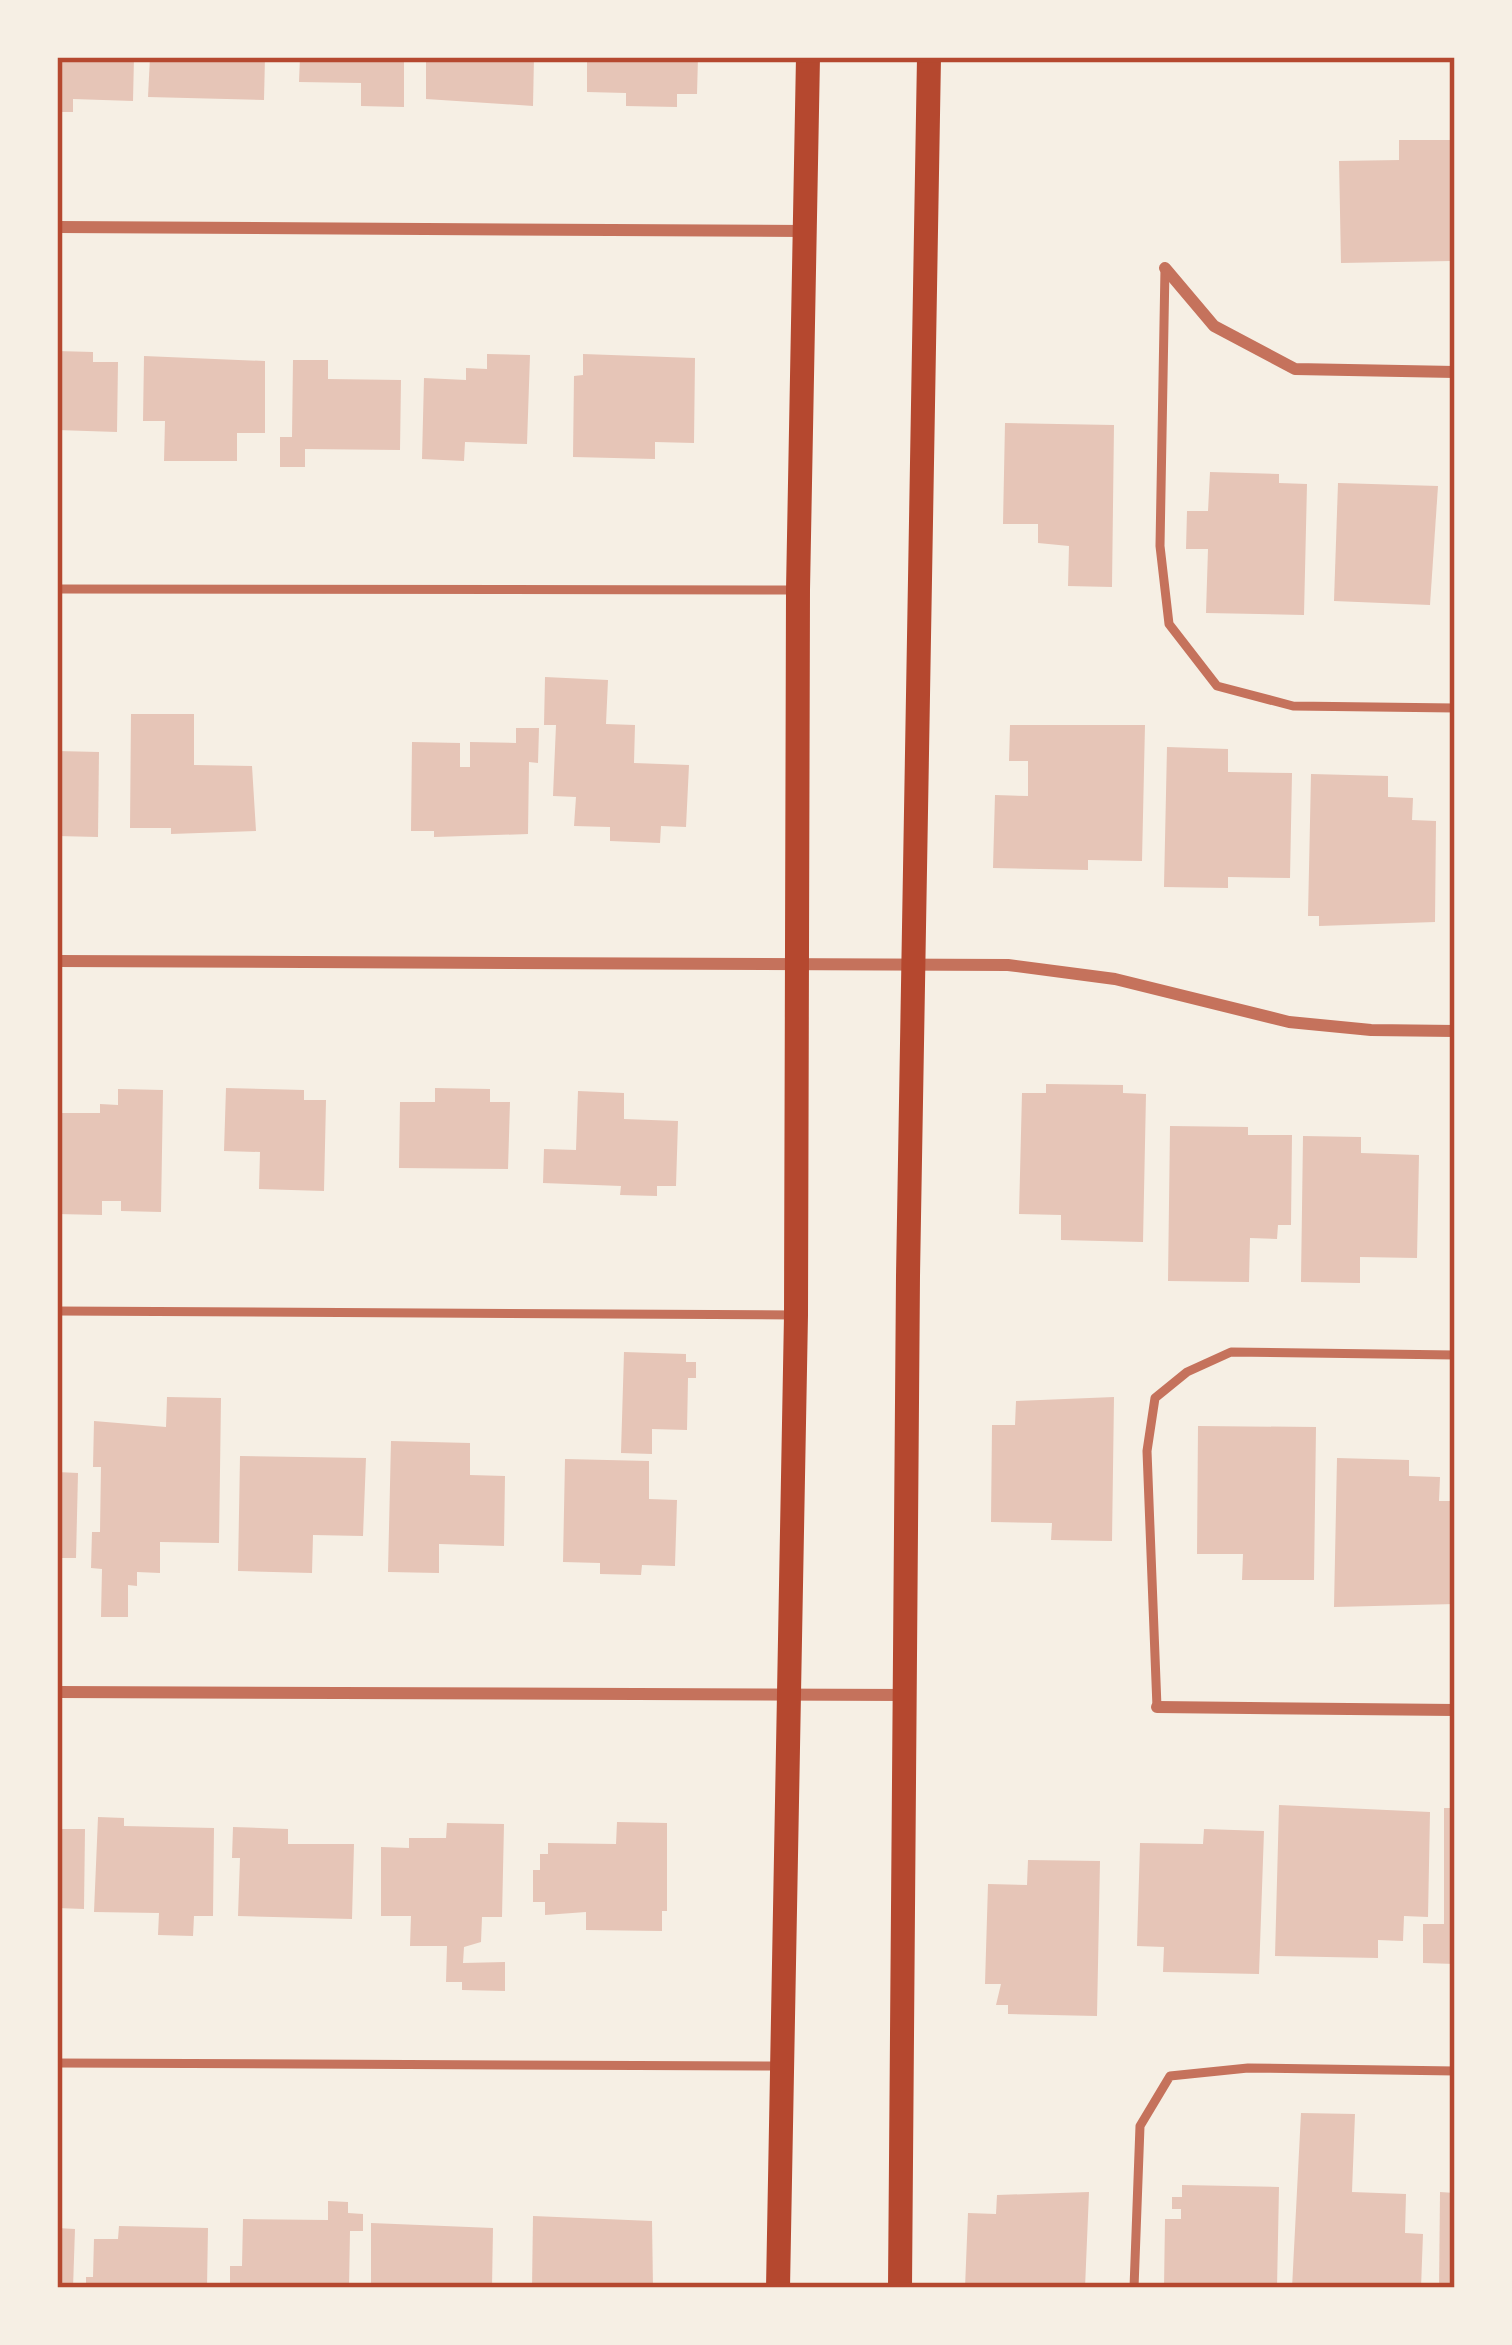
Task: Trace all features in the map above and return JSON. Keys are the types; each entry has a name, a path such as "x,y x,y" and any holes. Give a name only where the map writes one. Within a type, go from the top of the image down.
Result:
{"main road":[{"path":"778,2288 796,1316 798,590 808,57"},
{"path":"900,2288 908,1276 929,57"}],"street":[{"path":"57,227 806,231"},
{"path":"1166,268 1214,326 1295,369 1455,372"},
{"path":"57,961 1008,965 1115,979 1289,1022 1455,1031"},
{"path":"57,1692 908,1695"},
{"path":"1157,1707 1455,1710"}],"lane":[{"path":"1166,268 1160,546 1169,623 1217,686 1293,706 1455,708"},
{"path":"57,589 798,590"},
{"path":"57,1311 796,1316"},
{"path":"1157,1707 1148,1451 1155,1398 1187,1372 1231,1352 1455,1355"},
{"path":"57,2062 782,2066"},
{"path":"1134,2288 1140,2126 1170,2076 1248,2068 1455,2072"}],"building":[{"path":"57,57 134,57 133,101 73,99 73,112 57,112"},
{"path":"150,57 265,57 264,100 148,97"},
{"path":"300,57 404,57 404,107 361,106 361,83 299,82"},
{"path":"426,57 534,57 533,106 426,99"},
{"path":"587,57 698,57 697,94 677,94 677,107 626,106 626,93 587,92"},
{"path":"1399,140 1450,140 1451,261 1341,263 1339,161 1399,160"},
{"path":"57,351 93,352 93,362 118,362 117,432 57,430"},
{"path":"487,354 530,355 527,444 465,442 464,461 422,459 424,378 466,380 466,368 487,369"},
{"path":"583,354 695,358 694,443 655,442 655,459 573,457 574,376 583,375"},
{"path":"144,356 265,361 265,433 237,433 237,461 164,461 165,421 143,421"},
{"path":"293,360 328,360 328,379 401,380 400,450 305,449 305,467 280,467 280,437 292,437"},
{"path":"1005,423 1114,425 1112,587 1068,586 1069,546 1038,543 1038,524 1003,524"},
{"path":"1210,472 1279,474 1279,483 1307,484 1304,615 1206,613 1208,549 1186,549 1187,511 1208,511"},
{"path":"1338,483 1438,486 1430,605 1334,601"},
{"path":"545,677 608,680 606,724 635,725 634,763 689,765 686,827 661,826 660,843 610,841 610,827 574,826 576,797 553,796 556,725 544,725"},
{"path":"131,714 194,714 194,765 252,766 256,831 171,834 171,828 130,828"},
{"path":"1010,725 1145,725 1142,861 1088,860 1088,870 993,868 995,795 1028,796 1028,761 1009,761"},
{"path":"516,728 539,728 538,763 529,762 528,834 434,837 434,831 411,831 412,742 460,743 460,767 470,767 470,742 516,743"},
{"path":"1167,747 1228,749 1228,772 1292,773 1290,878 1228,877 1228,888 1164,887"},
{"path":"57,751 99,752 98,837 57,836"},
{"path":"1311,774 1388,776 1388,797 1413,798 1412,820 1436,821 1435,922 1319,926 1319,916 1308,916"},
{"path":"1046,1084 1123,1085 1123,1093 1146,1094 1143,1242 1061,1240 1061,1215 1019,1214 1022,1093 1046,1093"},
{"path":"226,1088 304,1090 304,1100 326,1100 324,1191 259,1189 260,1152 224,1151"},
{"path":"435,1088 490,1089 490,1102 510,1102 508,1169 399,1168 400,1102 435,1102"},
{"path":"118,1089 163,1090 161,1212 121,1211 121,1201 102,1201 102,1215 57,1214 57,1113 100,1113 100,1104 118,1105"},
{"path":"578,1091 624,1093 624,1119 678,1121 676,1186 657,1186 657,1196 620,1195 621,1186 543,1183 544,1149 576,1150"},
{"path":"1170,1126 1248,1127 1248,1135 1292,1135 1291,1225 1278,1225 1277,1239 1250,1238 1249,1282 1168,1281"},
{"path":"1303,1136 1361,1137 1361,1153 1419,1155 1417,1258 1360,1257 1360,1283 1301,1282"},
{"path":"624,1352 686,1354 686,1362 696,1362 696,1378 688,1378 687,1430 652,1429 652,1454 621,1453"},
{"path":"167,1397 221,1398 219,1543 160,1542 160,1573 137,1572 137,1586 128,1585 128,1617 101,1617 102,1569 91,1568 92,1532 100,1532 101,1467 93,1467 94,1421 166,1427"},
{"path":"1114,1397 1112,1541 1051,1540 1052,1523 991,1522 992,1425 1015,1425 1016,1401"},
{"path":"1198,1426 1316,1427 1314,1580 1242,1580 1243,1554 1197,1554"},
{"path":"391,1441 470,1443 470,1475 505,1476 504,1546 439,1544 439,1573 388,1572"},
{"path":"240,1456 366,1458 363,1536 313,1535 312,1573 238,1571"},
{"path":"1337,1458 1409,1460 1409,1476 1440,1477 1439,1501 1455,1501 1455,1604 1334,1607"},
{"path":"565,1459 649,1461 649,1499 677,1500 675,1566 642,1565 641,1575 600,1574 600,1563 563,1562"},
{"path":"57,1472 78,1473 76,1558 57,1558"},
{"path":"1279,1805 1430,1812 1428,1917 1404,1916 1403,1941 1378,1940 1378,1958 1275,1956"},
{"path":"1444,1808 1455,1808 1455,1964 1423,1963 1423,1924 1444,1924"},
{"path":"98,1817 124,1818 124,1826 214,1828 213,1916 194,1916 193,1936 158,1935 159,1913 94,1912"},
{"path":"617,1822 667,1823 667,1911 662,1911 662,1931 586,1930 586,1912 545,1915 545,1902 533,1902 533,1870 540,1870 540,1854 548,1854 548,1843 616,1844"},
{"path":"447,1823 504,1824 502,1917 482,1917 481,1942 464,1947 463,1963 505,1962 505,1991 462,1990 462,1982 446,1982 447,1946 410,1946 411,1916 381,1916 381,1847 409,1848 409,1838 446,1838"},
{"path":"233,1827 288,1829 288,1844 354,1844 352,1919 238,1916 240,1858 232,1858"},
{"path":"57,1829 85,1829 84,1909 57,1908"},
{"path":"1204,1829 1264,1831 1259,1974 1163,1972 1164,1947 1137,1946 1140,1843 1203,1844"},
{"path":"1028,1860 1100,1861 1097,2016 1008,2014 1008,2005 996,2005 1001,1984 985,1984 988,1884 1027,1885"},
{"path":"1301,2113 1355,2114 1352,2192 1406,2194 1405,2233 1423,2234 1421,2288 1292,2288"},
{"path":"1182,2185 1279,2187 1277,2288 1164,2288 1165,2219 1181,2219 1181,2209 1172,2209 1172,2197 1182,2197"},
{"path":"1089,2192 1085,2288 965,2288 968,2213 996,2214 997,2195"},
{"path":"1440,2192 1455,2193 1455,2288 1439,2288"},
{"path":"328,2201 348,2202 348,2213 363,2214 363,2231 350,2231 349,2288 230,2288 230,2266 242,2266 243,2219 328,2220"},
{"path":"533,2216 652,2221 653,2288 532,2288"},
{"path":"371,2223 493,2228 492,2288 371,2288"},
{"path":"119,2226 208,2228 207,2288 86,2288 86,2277 93,2277 94,2239 118,2239"},
{"path":"57,2228 75,2229 73,2288 57,2288"}]}
